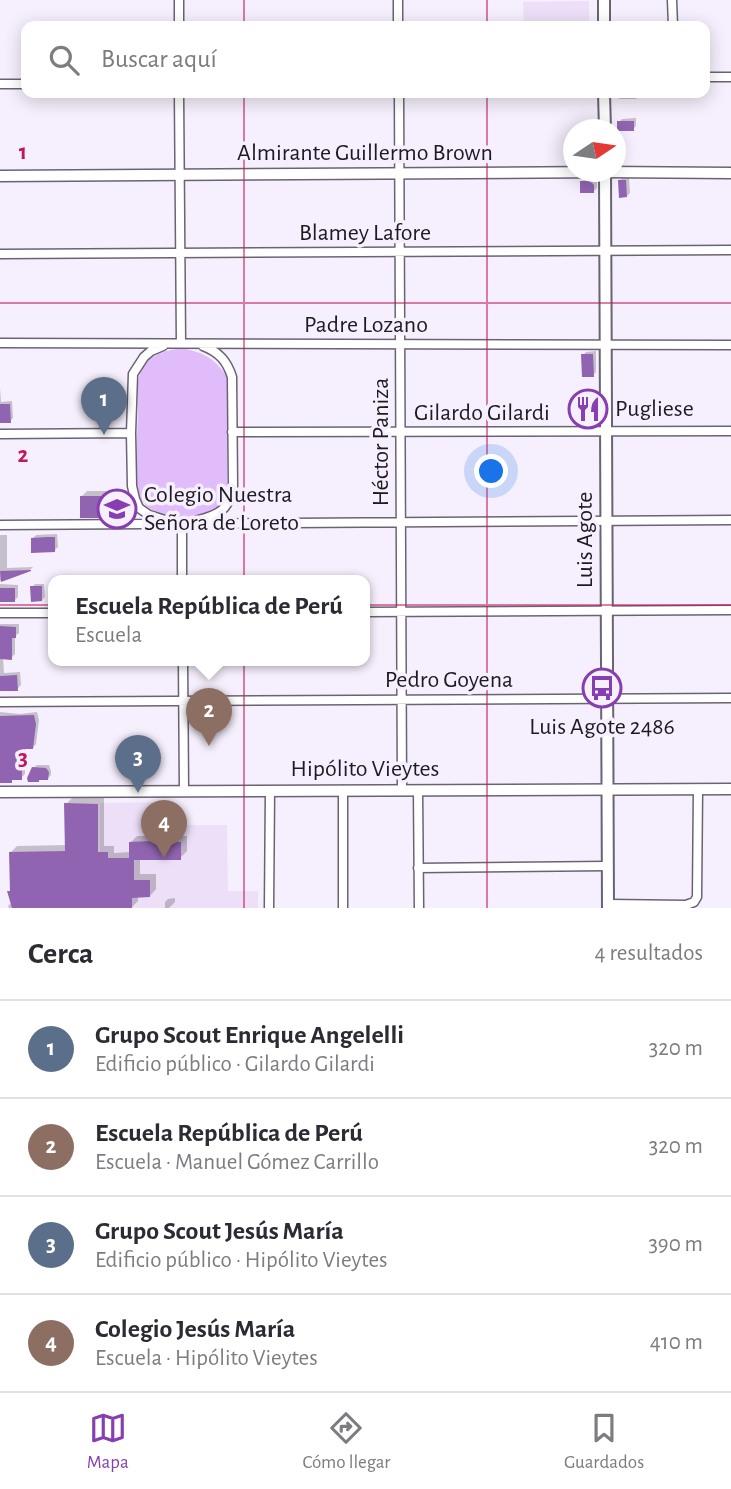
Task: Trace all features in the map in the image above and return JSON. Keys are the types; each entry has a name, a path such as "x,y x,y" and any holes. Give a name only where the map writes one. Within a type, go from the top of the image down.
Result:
{"main road":[{"path":"604,0 604,21"},
{"path":"604,98 605,119"},
{"name":"Luis Agote","path":"605,182 608,906"}],"street":[{"path":"179,0 179,21"},
{"path":"398,0 398,21"},
{"path":"672,0 673,21"},
{"path":"710,77 731,77"},
{"path":"0,84 21,84"},
{"path":"179,98 181,343"},
{"name":"Héctor Paniza","path":"399,98 402,790"},
{"name":"Almirante Guillermo Brown","path":"0,176 563,172"},
{"name":"Almirante Guillermo Brown","path":"626,172 731,173"},
{"name":"Blamey Lafore","path":"0,254 731,250"},
{"name":"Padre Lozano","path":"0,343 731,345"},
{"path":"181,343 204,346 216,351 228,366 232,377 233,486 231,498 217,514 182,524 156,518 139,508 132,486 131,433 131,384 138,364 160,346 181,343"},
{"name":"Gilardo Gilardi","path":"232,432 731,431"},
{"path":"0,434 131,433"},
{"path":"0,525 731,520"},
{"path":"182,524 182,575"},
{"path":"370,612 731,610"},
{"path":"0,613 48,613"},
{"path":"183,666 184,791"},
{"name":"Pedro Goyena","path":"0,702 731,698"},
{"path":"608,906 686,905 694,902 697,897 698,789"},
{"name":"Hipólito Vieytes","path":"0,792 731,789"},
{"path":"343,790 343,908"},
{"path":"418,790 419,908"},
{"path":"269,908 270,791"},
{"path":"418,868 608,866"}],"shaded area":[{"path":"589,1 589,21 524,21 523,2"},
{"path":"180,348 207,356 227,376 227,492 213,511 192,519 171,517 152,510 139,495 136,478 137,388 140,373 146,363 155,356"},
{"path":"170,802 171,825 227,825 228,891 258,891 258,908 100,908 100,803"}],"building":[{"path":"626,121 634,121 634,131 626,131"},
{"path":"626,180 627,197 619,198 618,182"},
{"path":"580,182 591,182 594,185 594,193 580,193"},
{"path":"581,354 593,354 594,377 582,377"},
{"name":"Pugliese","path":"583,399 593,399 593,420 583,420"},
{"path":"0,404 10,404 11,423 0,423"},
{"path":"80,496 121,496 121,518 80,518"},
{"path":"55,537 55,552 31,553 31,538"},
{"path":"0,571 31,571 1,582"},
{"path":"30,586 42,586 42,601 31,602"},
{"path":"0,588 15,588 15,602 0,602"},
{"path":"0,626 16,627 16,638 12,638 12,660 0,659"},
{"path":"17,675 18,691 0,691 0,676"},
{"path":"34,715 36,724 33,749 22,749 22,780 0,783 0,716"},
{"path":"32,767 46,768 49,772 48,780 28,782"},
{"path":"64,803 98,804 98,852 108,852 108,858 129,858 129,842 151,841 181,842 181,860 134,860 134,880 150,880 150,897 132,898 132,908 12,908 7,891 10,891 9,852 65,851"}],"place":[{"name":"Pugliese","path":"588,409"},
{"name":"Grupo Scout Enrique Angelelli","path":"104,435"},
{"name":"Colegio Nuestra Señora de Loreto","path":"117,509"},
{"name":"Luis Agote 2486","path":"602,688"},
{"name":"Escuela República de Perú","path":"209,746"},
{"name":"Grupo Scout Jesús María","path":"138,793"},
{"name":"Colegio Jesús María","path":"164,858"}]}
